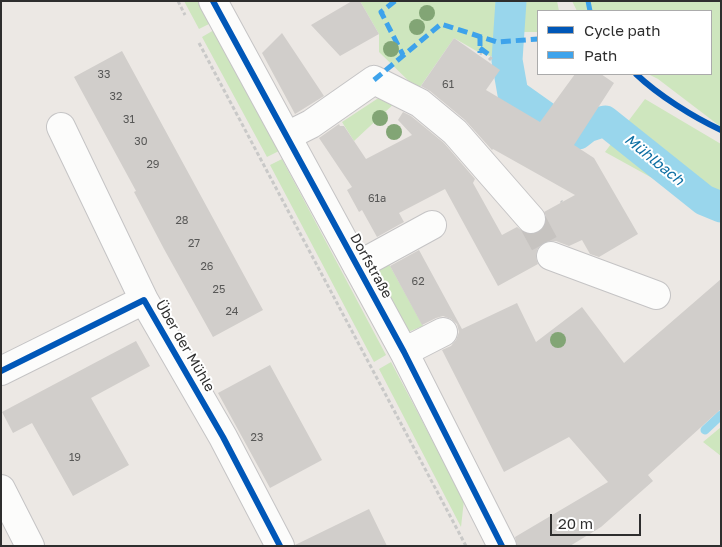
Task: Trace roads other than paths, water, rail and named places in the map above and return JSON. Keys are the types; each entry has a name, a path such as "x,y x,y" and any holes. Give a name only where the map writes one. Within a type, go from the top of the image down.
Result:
{"street":[{"name":"Dorfstraße","path":"213,1 404,352 502,546"},
{"path":"287,136 311,124 374,80 420,103 455,132 531,219"},
{"name":"Über der Mühle","path":"61,127 144,300 223,437 280,546"},
{"path":"357,266 432,225"},
{"path":"551,256 656,296"},
{"name":"Über der Mühle","path":"1,372 144,300"},
{"path":"404,352 443,332"},
{"path":"1,489 30,546"}],"waterway":[{"name":"Mühlbach","path":"511,1 507,60 513,94 544,116"},
{"name":"Mühlbach","path":"565,134 578,134 587,127 605,121 704,200 721,207"},
{"path":"705,430 721,415"}],"tunnel":[{"path":"531,219 551,256"}]}
